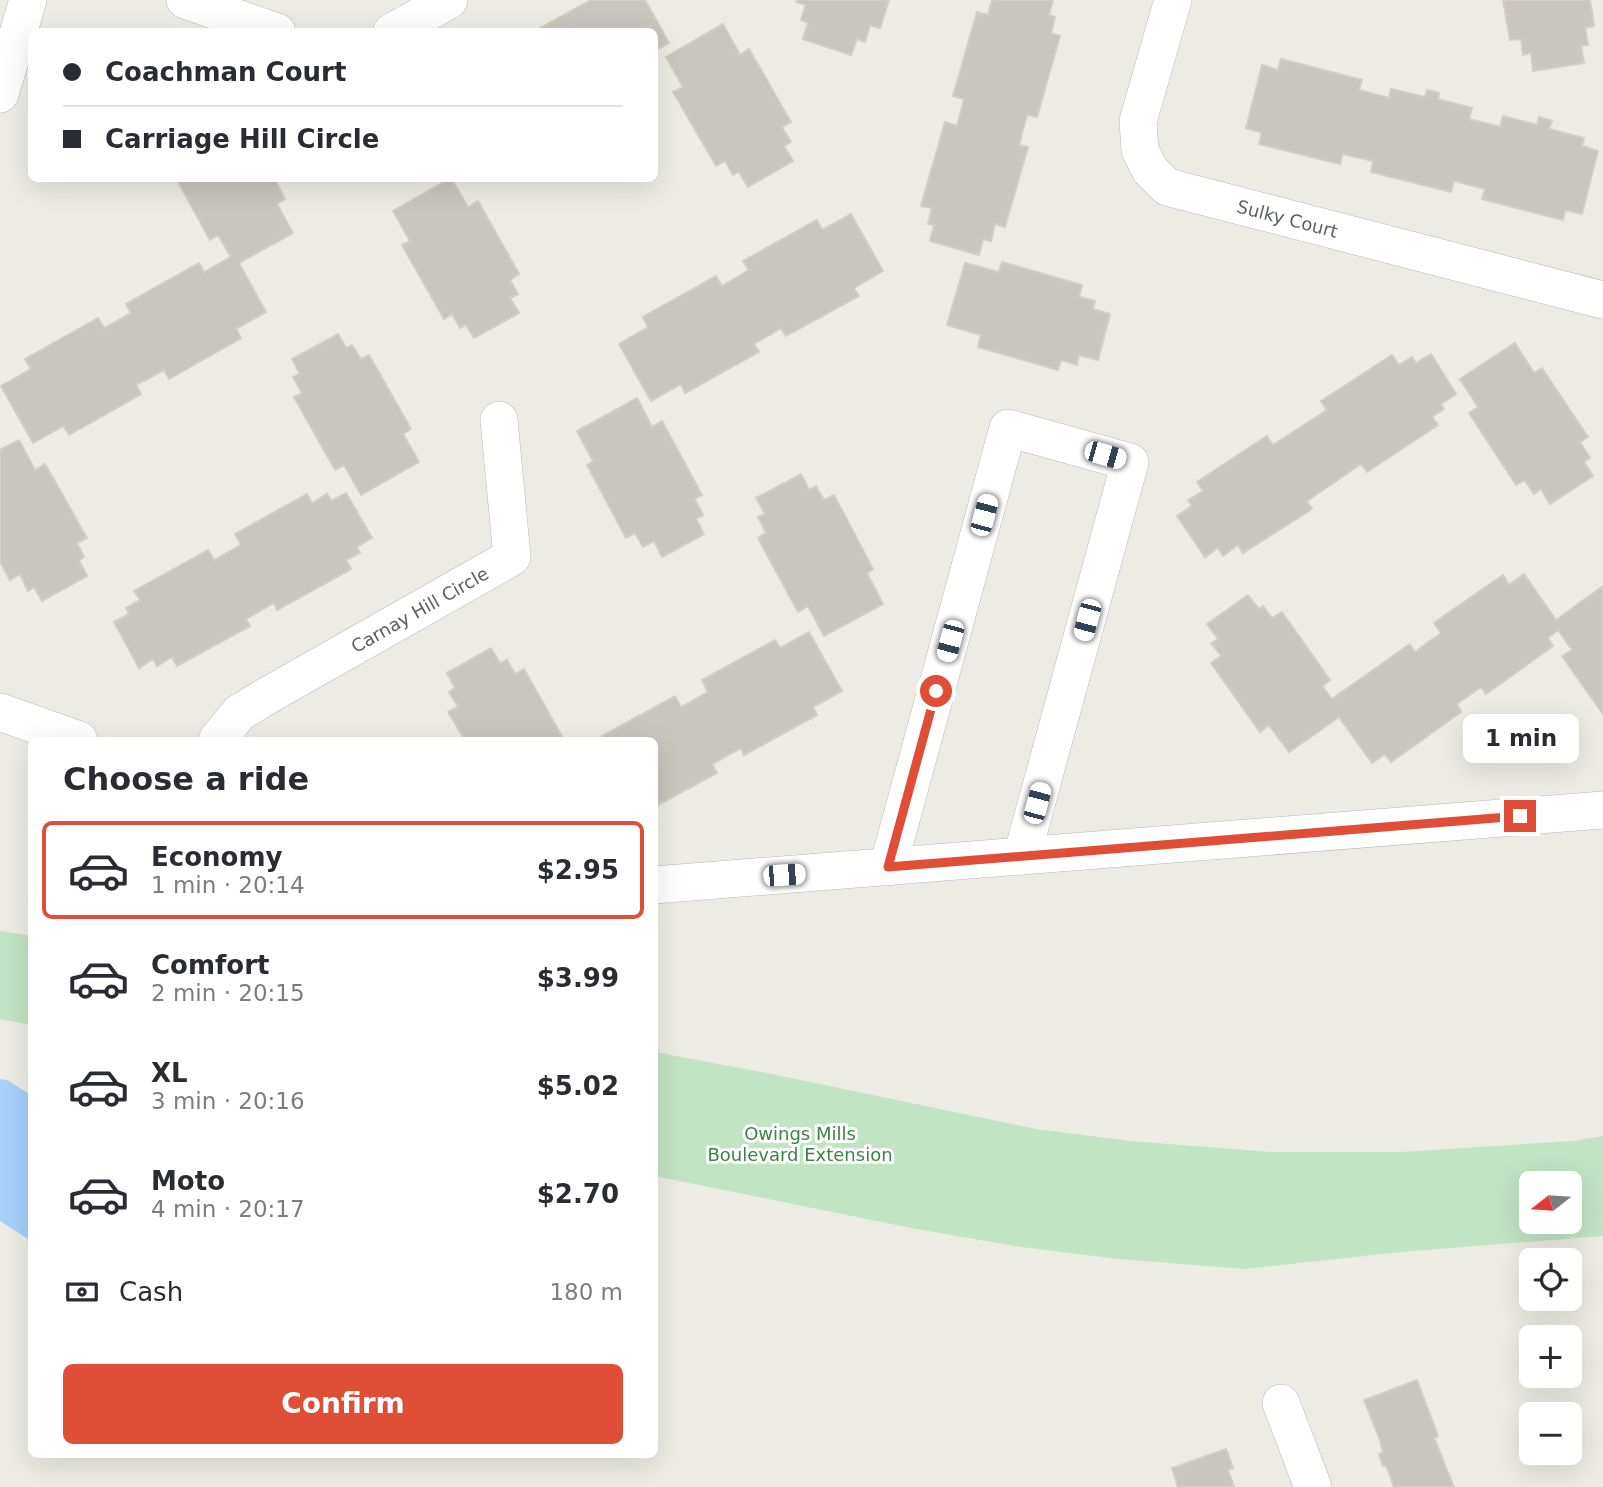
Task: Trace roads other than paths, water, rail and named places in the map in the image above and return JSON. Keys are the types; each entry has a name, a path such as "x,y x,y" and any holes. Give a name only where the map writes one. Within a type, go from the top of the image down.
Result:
{"street":[{"path":"0,94 28,0"},
{"path":"185,0 266,28"},
{"path":"398,28 449,0"},
{"name":"Sulky Court","path":"1173,0 1138,121 1140,150 1150,170 1167,187 1603,300"},
{"name":"Carnay Hill Circle","path":"219,737 239,713 265,697 512,557 499,420"},
{"path":"888,867 1008,428 1130,462 1023,856"},
{"path":"0,712 71,737"},
{"path":"658,885 1603,810"},
{"path":"1281,1403 1313,1487"}],"water":[{"path":"0,1079 7,1080 28,1093 28,1239 0,1221"}],"park label":[{"name":"Owings Mills Boulevard Extension","path":"800,1143"}]}
